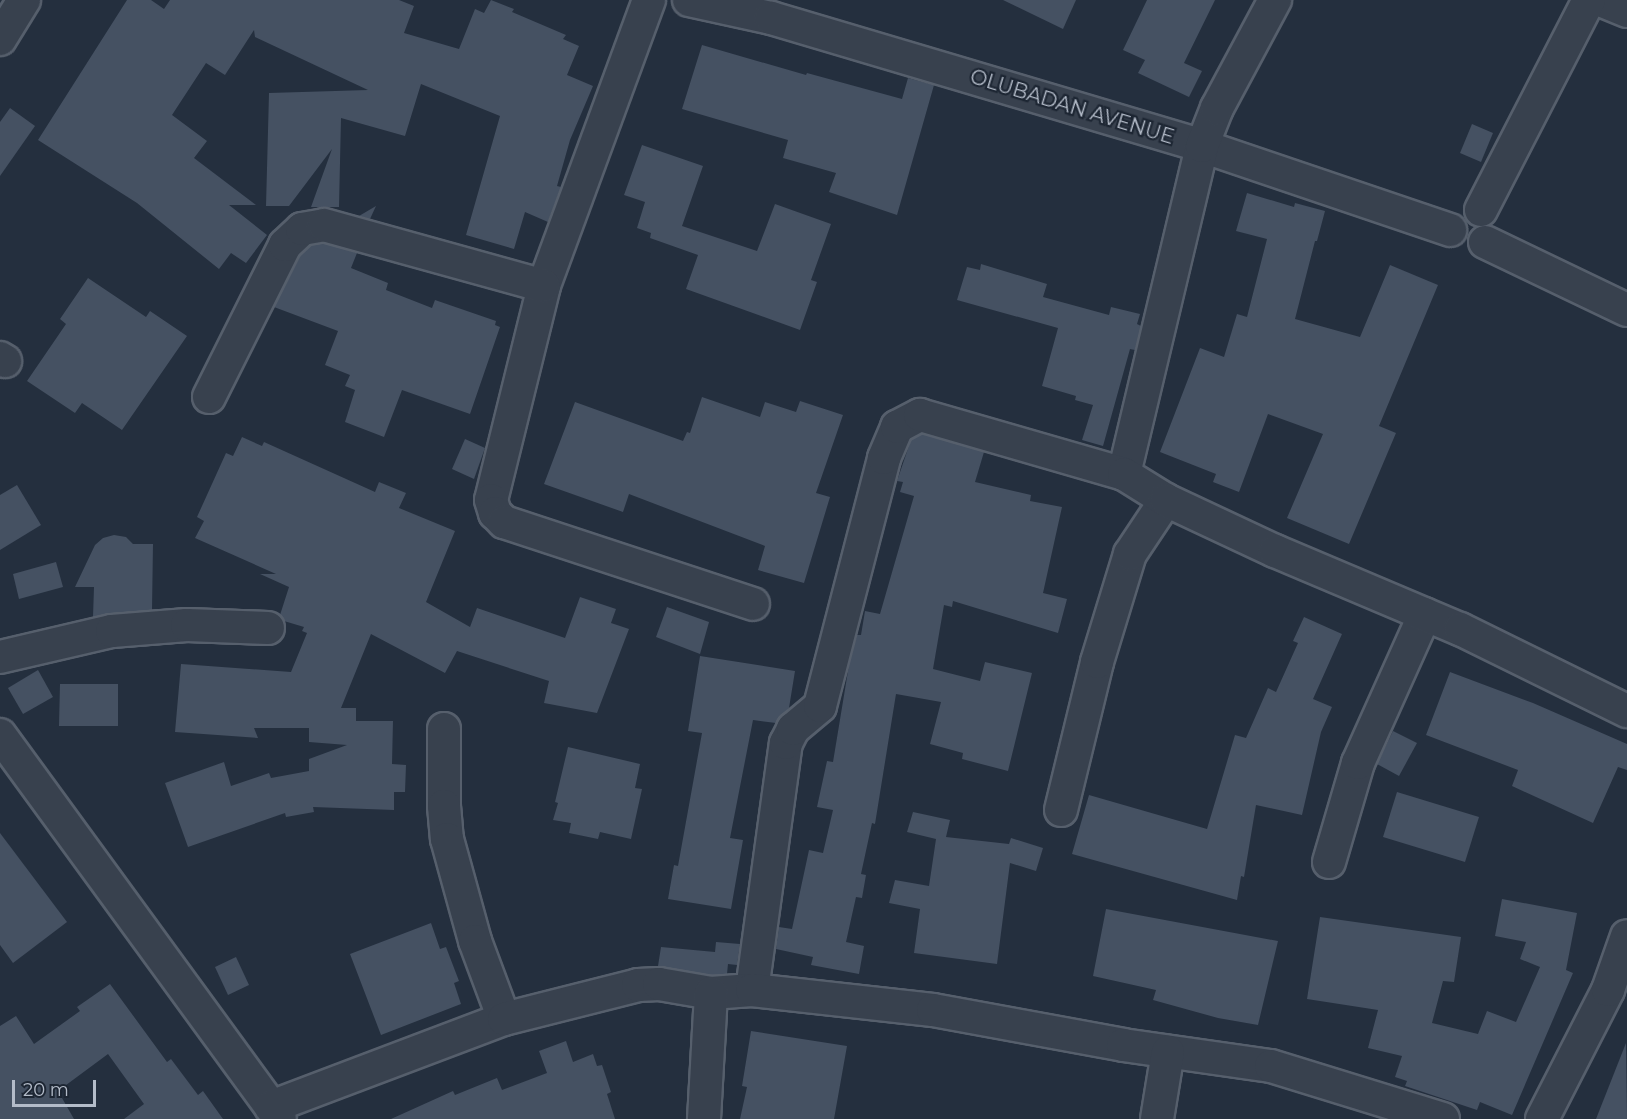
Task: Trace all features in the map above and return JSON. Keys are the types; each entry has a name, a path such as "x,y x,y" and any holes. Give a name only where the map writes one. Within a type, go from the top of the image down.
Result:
{"street":[{"path":"0,39 24,0"},
{"path":"649,0 544,286 491,500 495,513 504,522 753,604"},
{"name":"OLUBADAN AVENUE","path":"689,0 802,13 1450,230"},
{"path":"1124,474 1202,146 1217,108 1275,0"},
{"path":"1481,210 1589,0"},
{"path":"1600,0 1627,11"},
{"path":"1463,209 1481,210 1488,216 1491,225 1485,242 1478,247 1468,248 1453,239 1450,230 1455,214 1463,209"},
{"path":"209,397 285,245 302,229 324,225 544,286"},
{"path":"1485,242 1627,310"},
{"path":"752,990 786,743 793,729 820,706 884,458 897,427 920,416 1124,474 1166,501 1275,551 1425,614 1627,711"},
{"path":"1061,810 1097,662 1130,554 1166,501"},
{"path":"1329,862 1358,763 1425,614"},
{"path":"0,657 112,631 187,625 268,628"},
{"path":"444,729 444,806 447,839 475,941 504,1019"},
{"path":"0,735 276,1113 504,1019 638,986 659,984 711,993 752,990 933,1010 1168,1052 1271,1066 1443,1119"},
{"path":"1542,1119 1608,990 1627,936"},
{"path":"704,1119 711,993"},
{"path":"1157,1119 1168,1052"}],"building":[{"path":"127,0 151,0 164,9 170,0 399,0 414,6 404,33 459,49 475,9 484,13 491,0 514,9 512,12 566,35 563,39 579,46 567,75 593,86 570,140 557,186 561,187 548,222 525,212 514,249 466,235 500,116 421,84 405,136 341,118 339,207 311,207 332,149 289,206 266,206 269,93 368,90 255,37 254,30 225,75 206,63 172,115 207,141 194,158 256,205 229,205 267,235 246,263 231,253 219,269 137,203 38,140"},
{"path":"1003,0 1076,0 1063,29"},
{"path":"1147,0 1215,0 1184,63 1202,71 1189,97 1138,73 1145,60 1123,50"},
{"path":"702,45 806,75 807,73 902,99 908,78 934,85 897,215 829,192 836,173 783,158 788,140 682,109"},
{"path":"10,108 35,126 0,176 0,122"},
{"path":"1472,124 1493,133 1481,162 1460,153"},
{"path":"642,145 703,166 682,226 757,251 775,204 831,224 811,280 817,282 800,330 686,289 698,255 650,238 651,233 637,228 645,202 624,195"},
{"path":"1247,193 1294,207 1295,203 1325,211 1295,319 1360,337 1390,265 1438,285 1379,426 1396,433 1349,544 1287,518 1323,434 1268,414 1239,492 1213,482 1216,474 1160,452 1200,348 1224,357 1237,314 1247,317 1267,239 1236,231"},
{"path":"376,206 370,219 359,216"},
{"path":"323,243 357,253 351,268 388,283 386,290 432,308 435,300 496,321 495,325 500,327 470,414 402,390 384,437 345,422 355,390 345,386 350,375 325,365 338,331 274,307 300,256 310,246"},
{"path":"981,264 1047,284 1043,297 1109,315 1111,307 1140,314 1137,324 1141,326 1135,350 1130,349 1103,446 1082,440 1093,405 1075,400 1076,396 1042,386 1058,328 957,300 967,267 980,270"},
{"path":"88,278 146,317 150,311 187,336 122,430 82,403 75,413 27,381 66,324 60,319"},
{"path":"702,397 760,417 765,402 796,412 800,401 843,415 816,493 830,497 804,583 758,570 765,546 629,494 623,512 544,484 575,402 683,441 687,432 690,433"},
{"path":"922,434 984,452 975,482 1031,495 1030,501 1062,507 1043,593 1067,599 1058,633 953,601 952,607 944,605 933,669 980,681 985,662 1032,673 1008,771 962,759 963,753 930,744 941,702 896,694 875,824 872,823 861,874 866,875 862,898 856,897 846,942 864,946 859,974 811,965 813,957 776,949 779,927 792,929 809,850 823,853 833,810 817,807 827,761 833,762 849,665 857,635 861,635 865,611 880,614 914,496 900,492 903,482 897,481 911,440"},
{"path":"242,437 262,446 264,442 375,492 379,482 406,493 399,508 455,531 426,602 470,627 477,608 565,638 580,597 616,609 611,623 629,629 597,713 544,703 549,681 457,651 445,673 371,634 341,708 356,708 356,721 393,721 392,764 406,765 405,792 394,792 394,810 313,807 314,812 286,817 285,813 188,847 165,783 224,762 231,786 269,773 271,778 309,771 309,759 347,745 309,742 309,728 254,728 258,738 175,732 181,664 291,672 307,633 302,631 304,627 284,621 280,615 289,587 260,574 276,574 195,538 204,521 197,517 226,453 233,456"},
{"path":"465,439 485,448 474,479 452,469"},
{"path":"17,485 41,525 0,550 0,495"},
{"path":"114,535 126,537 133,544 153,544 152,610 93,617 94,587 75,587 95,545 103,538"},
{"path":"56,562 63,587 19,599 13,574"},
{"path":"667,607 709,622 700,654 656,637"},
{"path":"1304,617 1342,634 1313,699 1332,707 1321,732 1302,815 1256,805 1244,877 1241,876 1237,900 1072,854 1089,795 1207,829 1235,735 1246,738 1268,688 1276,692 1298,643 1293,641"},
{"path":"700,656 795,671 789,708 776,723 753,720 730,838 743,840 731,909 668,899 674,865 678,866 702,733 688,731"},
{"path":"38,670 53,697 23,714 8,688"},
{"path":"1450,672 1533,703 1627,744 1627,770 1618,767 1593,823 1512,786 1518,770 1426,735"},
{"path":"60,684 118,684 118,726 59,726"},
{"path":"1393,731 1417,743 1399,776 1377,764"},
{"path":"568,747 640,764 635,788 642,789 631,839 600,832 598,839 569,833 571,823 553,820"},
{"path":"1397,792 1479,817 1465,862 1383,837"},
{"path":"913,812 950,820 946,837 1009,844 1011,838 1043,848 1036,871 1010,863 997,964 914,953 920,909 889,903 895,880 929,886 936,839 907,832"},
{"path":"0,833 67,922 13,963 0,945"},
{"path":"1502,899 1577,913 1566,970 1573,973 1512,1115 1480,1102 1477,1110 1405,1086 1407,1081 1395,1077 1402,1056 1368,1048 1378,1010 1307,999 1320,917 1461,937 1454,982 1443,981 1432,1023 1478,1034 1487,1011 1516,1022 1540,967 1520,959 1526,942 1495,936"},
{"path":"1106,909 1278,941 1258,1025 1218,1018 1153,1000 1156,990 1093,976"},
{"path":"431,923 440,949 446,947 459,981 454,983 461,1004 381,1035 350,954"},
{"path":"716,942 740,944 737,965 728,964 727,974 712,975 658,966 661,947 715,952"},
{"path":"236,957 249,985 228,995 215,967"},
{"path":"110,984 167,1062 171,1059 198,1095 203,1091 223,1119 124,1119 144,1104 108,1054 58,1091 74,1119 0,1119 0,1026 16,1016 34,1044 80,1011 77,1007"},
{"path":"751,1031 847,1046 834,1119 740,1119 747,1087 742,1086"},
{"path":"566,1041 573,1062 593,1054 597,1066 602,1065 611,1092 607,1094 615,1119 391,1119 453,1091 455,1095 497,1078 502,1090 547,1073 539,1051"},
{"path":"1626,1043 1627,1119 1596,1119"}]}
